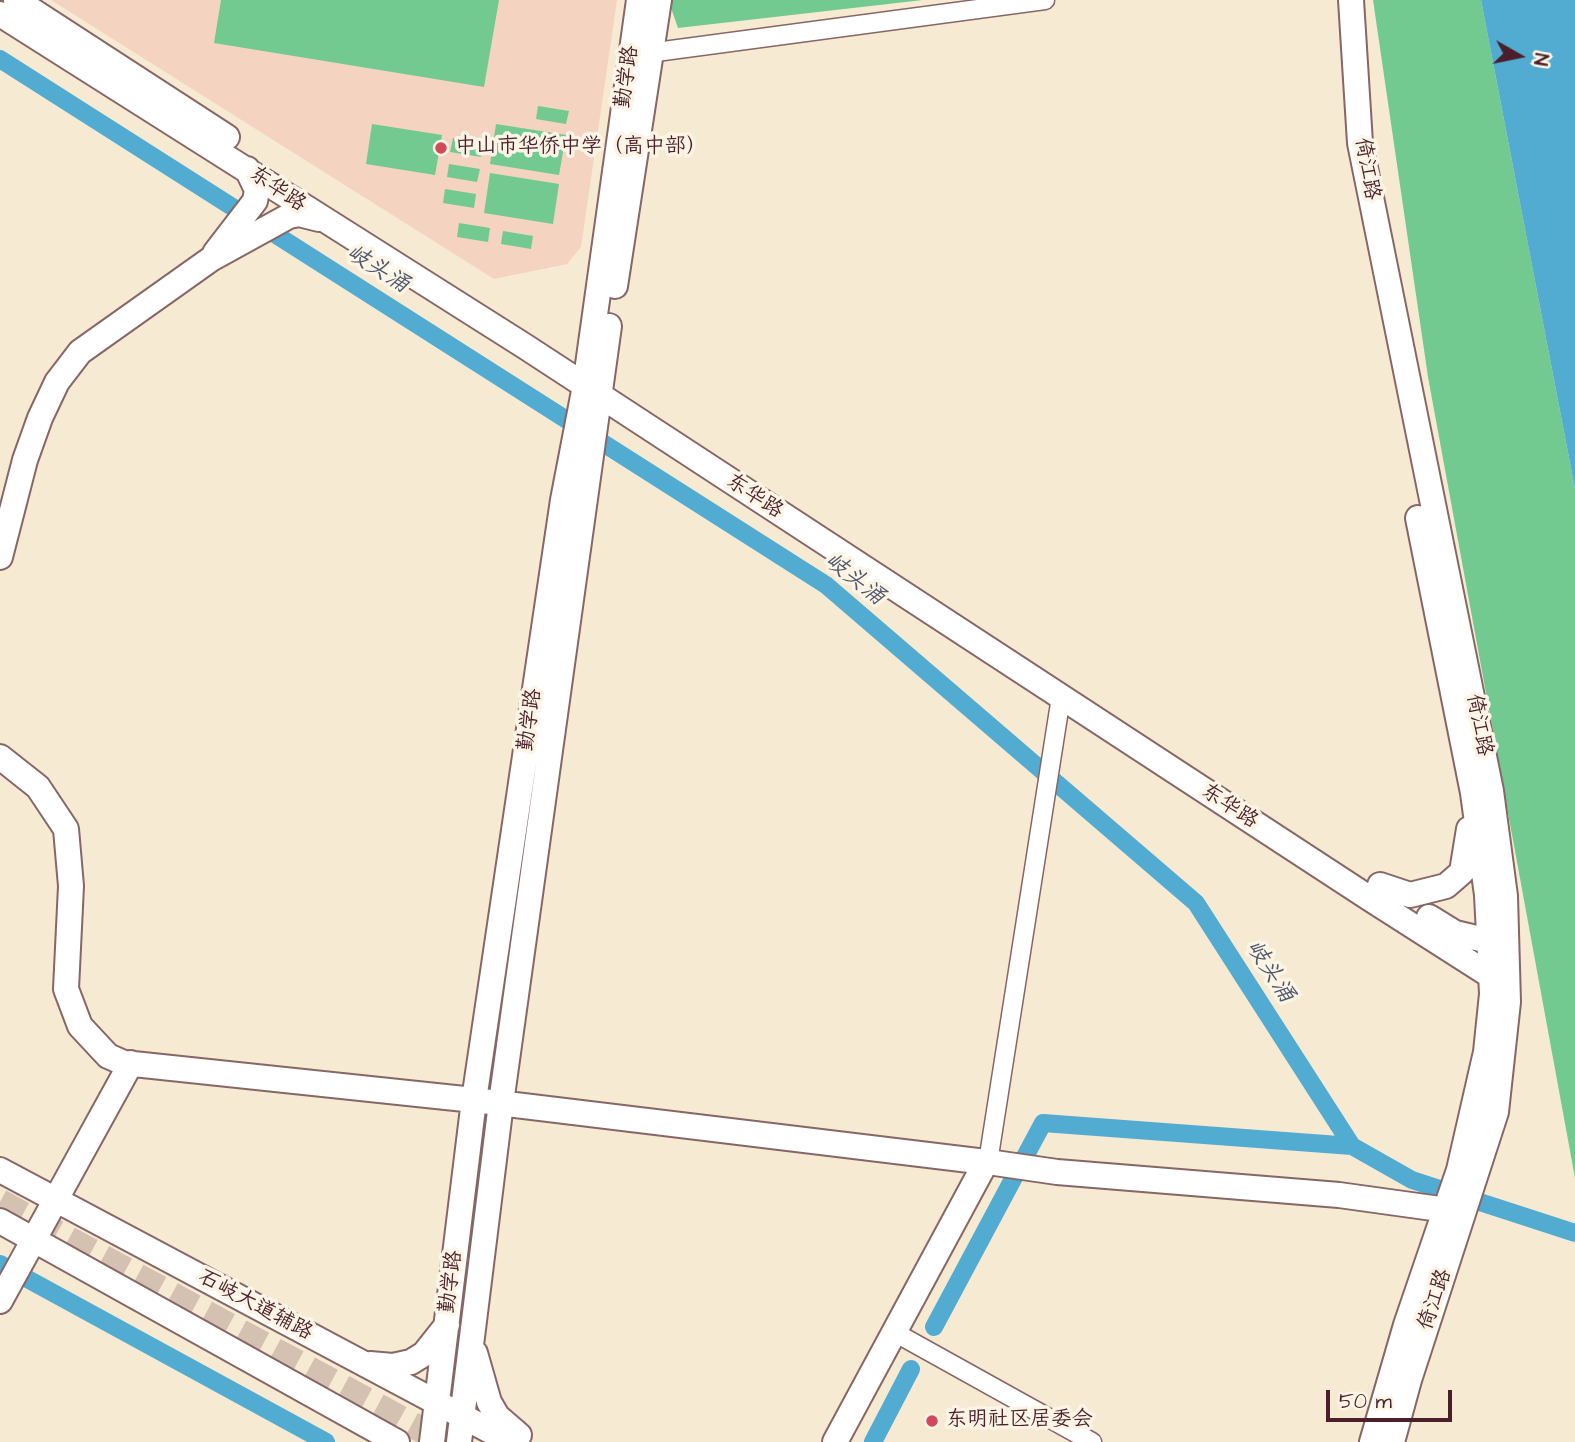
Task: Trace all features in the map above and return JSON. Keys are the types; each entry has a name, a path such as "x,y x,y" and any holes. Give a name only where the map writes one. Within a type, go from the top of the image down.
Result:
{"main road":[{"name":"东华路","path":"16,0 1061,697 1499,978"},
{"name":"勤学路","path":"432,1442 474,1100 594,384 641,54 639,0"},
{"name":"勤学路","path":"641,54 659,0"},
{"name":"倚江路","path":"1336,0 1344,142 1473,793 1499,944"},
{"name":"倚江路","path":"1351,0 1360,144 1491,791 1505,896 1499,944 1499,978 1486,1052 1486,1109 1392,1442"},
{"name":"东华路","path":"0,14 247,169 326,222 594,384 1455,933 1499,944"},
{"path":"247,169 257,190 247,230"},
{"path":"0,557 25,460 57,382 80,352 211,259 247,230 289,216 315,217 326,222"},
{"name":"勤学路","path":"459,1442 579,468"},
{"path":"0,757 38,787 66,829 71,886 66,989 80,1026 108,1056 131,1063 501,1103 1057,1172 1339,1195 1455,1214"},
{"path":"1380,885 1410,895 1446,886 1462,872 1473,793"},
{"path":"0,1301 131,1063"},
{"path":"835,1442 987,1162"},
{"name":"石岐大道辅路","path":"0,1170 511,1442"},
{"name":"倚江路","path":"1372,1442 1406,1325 1455,1214"},
{"path":"0,1220 29,1246 388,1439"},
{"path":"362,1363 393,1366 411,1362 424,1354 447,1325"},
{"path":"471,1342 489,1402 497,1416 528,1442"}],"street":[{"path":"641,54 1045,0"},
{"path":"987,1162 1061,697"},
{"path":"894,1332 1092,1442"}],"shaded area":[{"name":"中山市华侨中学（高中部）","path":"51,0 617,0 581,247 567,264 494,279"}],"green space":[{"path":"221,0 499,0 484,87 214,43"},
{"path":"672,0 923,0 678,28 671,8"},
{"path":"1373,0 1481,0 1575,489 1575,1178 1428,377"},
{"path":"538,106 569,111 566,124 536,119"},
{"path":"372,124 442,135 435,175 366,164"},
{"path":"496,124 566,135 559,175 490,164"},
{"path":"453,138 483,144 481,157 450,152"},
{"path":"449,164 480,169 477,182 447,177"},
{"path":"490,173 559,184 553,224 484,213"},
{"path":"445,189 476,194 474,208 443,203"},
{"path":"459,223 490,228 488,242 457,237"},
{"path":"503,231 533,236 531,249 501,244"}],"water":[{"path":"1481,0 1575,0 1575,489 1520,203"}],"waterway":[{"name":"岐头涌","path":"0,59 826,585 1196,903 1352,1146 1412,1180 1575,1233"},
{"path":"934,1327 1043,1123 1352,1146"},
{"path":"0,1264 326,1442"},
{"path":"873,1442 911,1369"}],"tunnel":[{"path":"0,1202 444,1442"}],"place":[{"name":"中山市华侨中学（高中部）","path":"441,148"},
{"name":"东明社区居委会","path":"932,1421"}]}
